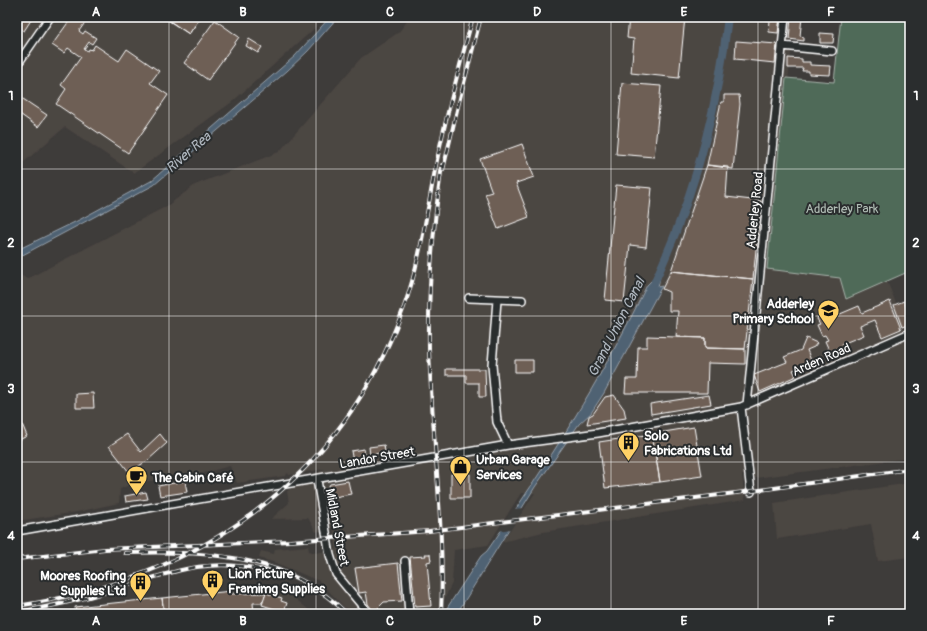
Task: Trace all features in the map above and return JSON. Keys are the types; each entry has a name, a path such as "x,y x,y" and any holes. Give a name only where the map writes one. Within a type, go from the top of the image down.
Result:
{"street":[{"path":"17,65 50,17"},
{"name":"Adderley Road","path":"751,492 744,406 785,17"},
{"path":"782,46 832,51"},
{"path":"469,298 522,300"},
{"path":"497,300 492,365 497,422 508,445"},
{"name":"Arden Road","path":"744,406 910,333"},
{"name":"Landor Street","path":"17,531 317,480 508,445 549,441 598,433 744,406"},
{"name":"Midland Street","path":"317,480 330,555 336,574 369,614"},
{"path":"405,561 409,614"}],"shaded area":[{"path":"17,17 322,17 314,29 232,102 134,173 65,127 17,168"},
{"path":"410,17 795,17 768,266 841,278 846,299 887,281 910,338 910,458 756,478 742,475 745,500 543,532 502,542 535,493 521,493 488,545 454,550 452,583 442,604 432,614 351,614 319,581 276,563 259,558 261,551 274,554 275,549 308,546 309,551 316,553 336,549 333,526 316,532 308,518 271,519 289,503 287,491 324,469 289,475 288,473 285,476 237,483 230,466 200,474 134,483 120,489 119,503 77,512 17,521 17,273 27,279 167,206 195,185 279,152 361,58 399,32"},
{"path":"910,483 910,557 878,561 871,524 777,539 774,503"},
{"path":"258,588 288,593 314,614 32,614"}],"green space":[{"name":"Adderley Park","path":"841,17 908,17 910,19 910,271 846,299 840,278 767,269 786,78 834,82"}],"water":[{"name":"River Rea","path":"330,17 338,17 308,51 287,71 154,185 17,258 17,250 79,220 151,181 295,56"},
{"path":"657,271 661,272 658,287 662,286 604,393 591,413 579,424 535,487 459,610 454,614 444,614 481,556 487,551 552,454 592,388 630,320 647,285 656,276"}],"pier":[{"path":"525,508 511,529 498,531 513,509"}],"building":[{"path":"17,17 33,17 24,31 17,27"},
{"path":"72,17 89,17 79,31 83,34 85,31 96,38 92,44 89,42 84,49 88,51 89,49 92,50 95,45 119,61 127,49 159,71 150,83 168,95 128,153 56,104 66,89 61,85 81,57 68,48 64,53 52,45"},
{"path":"164,17 201,17 189,34"},
{"path":"167,17 201,17 189,34 166,19"},
{"path":"629,17 685,17 679,78 631,73 634,39 627,38"},
{"path":"735,17 780,17 778,33 769,32 770,20"},
{"path":"791,17 802,17 800,36 804,37 804,41 789,39"},
{"path":"215,20 239,37 208,80 184,63"},
{"path":"820,33 834,34 833,43 820,43"},
{"path":"249,39 262,47 258,53 246,46"},
{"path":"736,41 777,44 775,63 735,59"},
{"path":"788,58 802,59 802,62 810,62 810,65 831,66 830,75 809,74 809,71 802,71 803,68 788,68"},
{"path":"622,83 661,86 654,157 616,154"},
{"path":"17,95 47,115 38,127 17,112"},
{"path":"724,95 739,95 740,104 733,169 707,165 721,102 724,102"},
{"path":"522,144 534,177 516,183 529,217 498,229 485,194 492,192 480,159"},
{"path":"707,165 728,167 726,197 761,201 753,279 671,271"},
{"path":"616,185 652,188 646,247 630,245 624,302 605,300"},
{"path":"671,271 753,279 745,349 705,348 705,338 676,337 678,311 669,311 669,292 662,289"},
{"path":"890,301 901,329 882,337 875,320 860,326 864,335 842,344 843,347 840,349 841,353 832,357 825,341 828,340 825,335 822,336 817,325 820,324 817,319 820,312 829,308 833,317 859,306 862,313"},
{"path":"904,301 910,317 910,324 902,327 894,305"},
{"path":"647,336 705,338 705,348 745,349 745,364 708,363 707,393 625,393 626,379 637,379 638,347 647,347"},
{"path":"806,338 817,343 814,347 807,350 812,363 793,370 796,376 760,392 754,375 787,362 784,357 801,350"},
{"path":"515,360 533,360 533,372 515,372"},
{"path":"446,369 485,369 486,397 479,397 479,383 466,383 466,375 446,375"},
{"path":"93,393 94,408 76,408 76,394"},
{"path":"614,395 624,409 626,418 587,424 589,416 593,414 605,397"},
{"path":"709,395 711,404 651,414 650,404"},
{"path":"22,424 27,436 17,441 17,426"},
{"path":"694,427 702,476 660,482 652,434"},
{"path":"127,434 141,452 160,434 167,443 147,461 129,472 109,446"},
{"name":"Solo Fabrications Ltd","path":"652,434 660,482 605,488 599,442"},
{"path":"384,445 385,452 370,455 369,447"},
{"path":"364,449 366,460 353,462 351,451"},
{"name":"Urban Garage Services","path":"451,474 470,474 470,498 451,498"},
{"path":"185,481 187,492 160,496 158,486"},
{"path":"348,481 351,494 329,498 327,489 330,484"},
{"path":"146,492 148,499 126,502 125,496"},
{"path":"425,554 430,554 431,561 427,562 431,606 415,607 410,557 426,556"},
{"path":"398,563 402,601 384,602 374,612 368,604 366,592 359,593 355,568"},
{"name":"Lion Picture Framimg Supplies","path":"232,591 232,594 266,593 262,603 253,603 254,614 164,614 162,598"},
{"path":"266,593 282,598 281,601 287,603 284,612 262,605"},
{"name":"Moores Roofing Supplies Ltd","path":"162,598 164,614 76,614 75,607"}],"waterway":[{"name":"Grand Union Canal","path":"655,281 681,218 702,152 718,85 728,17"}],"railway":[{"path":"17,606 83,593 144,573 202,546 254,512 301,472 342,424 376,369 404,307 410,289 423,234 445,124 473,17"},
{"path":"443,170 481,17"},
{"path":"441,614 442,581 440,514 429,349 429,303 436,211 442,165"},
{"path":"17,559 105,549 290,541 429,531 760,490 910,469"},
{"path":"125,553 185,553 214,555 244,560 272,568 299,579 324,594 347,614"},
{"path":"17,612 101,594 189,568 226,565 268,571"}],"place":[{"name":"Adderley Primary School","path":"829,330"},
{"name":"Solo Fabrications Ltd","path":"629,462"},
{"name":"Urban Garage Services","path":"460,486"},
{"name":"The Cabin Café","path":"136,496"},
{"name":"Lion Picture Framimg Supplies","path":"213,600"},
{"name":"Moores Roofing Supplies Ltd","path":"141,602"}]}
